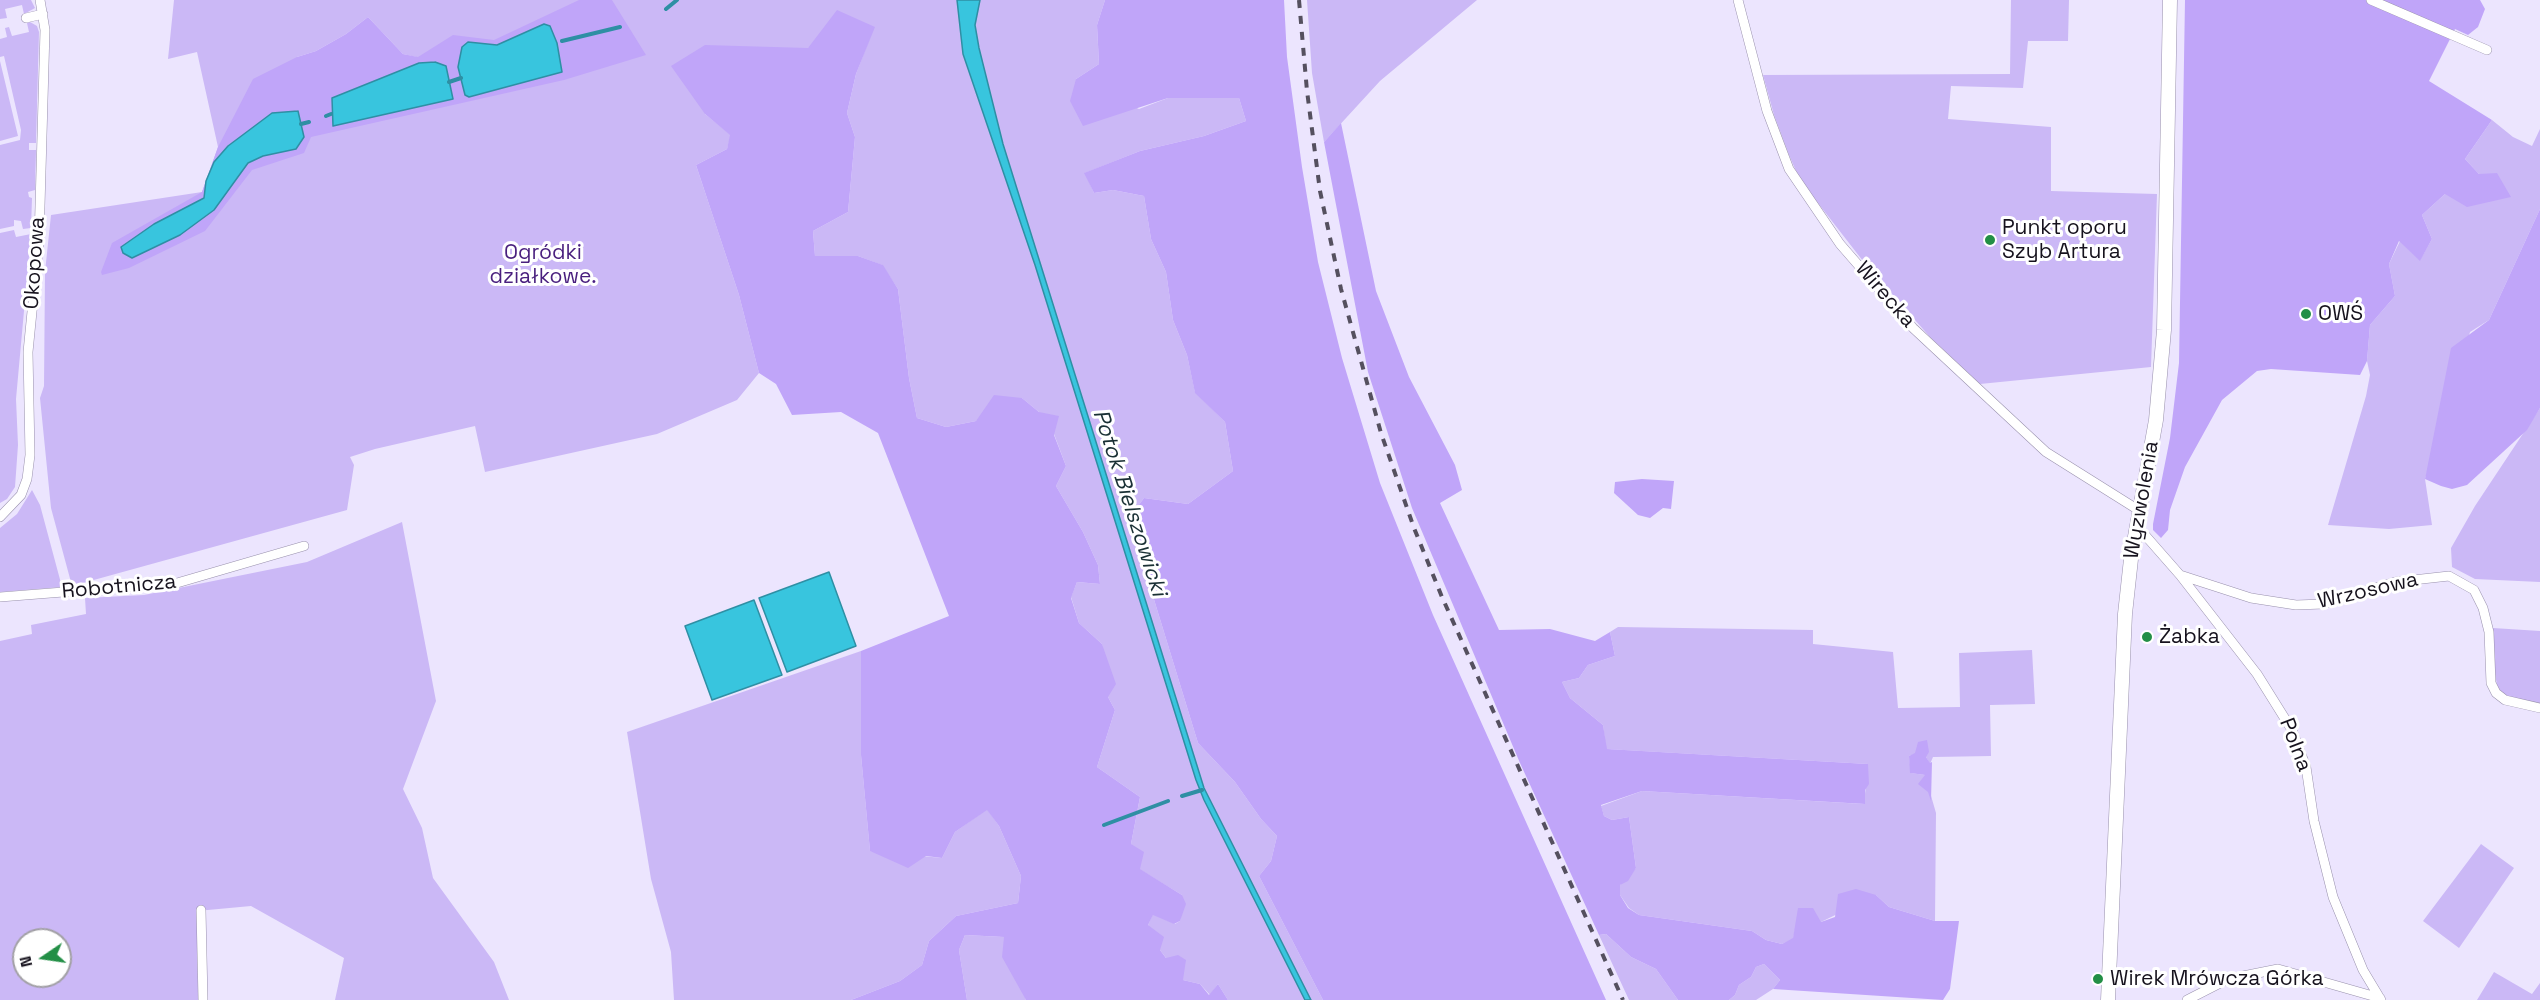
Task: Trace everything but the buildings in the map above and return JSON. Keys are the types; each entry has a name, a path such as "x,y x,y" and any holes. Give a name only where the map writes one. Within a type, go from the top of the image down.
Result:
{"street":[{"name":"Okopowa","path":"0,517 21,495 27,479 30,455 28,352 39,241 43,14 40,0"},
{"name":"Wirecka","path":"1738,0 1767,111 1789,169 1840,244 1913,328 2046,452 2140,511"},
{"name":"Wyzwolenia","path":"2108,1000 2125,614 2137,526 2156,420 2164,330 2170,0"},
{"path":"2371,0 2487,50"},
{"path":"26,18 43,14"},
{"name":"Polna","path":"2137,526 2180,575 2257,674 2292,730 2306,767 2314,821 2333,897 2363,970 2380,1000"},
{"name":"Robotnicza","path":"0,597 177,583 304,546"},
{"name":"Wrzosowa","path":"2180,575 2251,598 2296,605 2323,604 2395,582 2449,576 2462,581 2474,590 2483,608 2489,632 2491,683 2496,693 2505,700 2540,708"},
{"path":"201,910 203,1000"},
{"path":"2187,1000 2228,979 2278,969 2380,1000"}],"green space":[{"path":"0,0 31,0 35,8 24,14 22,5 5,9 7,18 0,19"},
{"name":"Ogródki działkowe.","path":"174,0 957,0 963,54 1035,265 1204,801 1305,1000 1228,1000 1218,984 1210,995 1200,984 1183,980 1160,950 1148,925 1153,914 1175,924 1180,921 1182,895 1139,869 1131,844 1140,797 1097,767 1115,710 1108,697 1102,644 1079,623 1071,597 1077,582 1100,584 1098,565 1083,532 1056,486 1066,466 1054,434 1039,412 1022,398 976,421 946,427 917,418 909,378 898,289 882,265 858,256 815,256 813,231 848,212 855,137 847,113 856,74 874,27 808,48 761,48 705,114 731,135 727,149 696,165 739,295 759,373 737,400 657,434 485,472 475,426 375,449 350,457 354,465 347,510 72,586 51,508 40,398 44,386 45,272 51,215 202,192 218,147 197,52 168,59","holes":["368,17 403,54 416,57 297,57 316,51 346,34"]},
{"path":"980,0 1105,0 1097,25 1099,64 1076,79 1139,109 1168,98 1239,98 1246,121 1204,136 1140,151 1085,173 1094,193 1113,190 1144,196 1151,239 1166,272 1173,320 1187,355 1195,392 1225,422 1233,471 1188,504 1144,498 1129,518 1198,743 1235,782 1261,819 1277,836 1271,861 1259,876 1323,1000 1311,1000 1204,788 1003,144 975,25"},
{"path":"1307,0 1477,0 1380,81 1324,142 1312,73"},
{"path":"2011,0 2069,0 2068,41 2028,41 2023,88 1951,86 1948,119 2051,127 2051,191 2157,194 2151,367 1980,384 1930,337 1863,261 1800,180 1789,155 1774,115 1763,75 2010,74"},
{"path":"30,22 37,26 39,32 36,143 29,143 29,150 36,150 35,190 28,192 29,197 32,198 31,228 23,229 21,221 14,220 14,226 0,229 0,145 20,140 21,130 4,56 0,57 0,39 7,37 5,28 9,27 12,36 29,32 27,23"},
{"path":"0,61 18,136 0,141"},
{"path":"2492,120 2513,137 2532,146 2540,129 2540,209 2489,320 2470,332 2425,479 2432,525 2389,529 2328,525 2366,396 2370,375 2367,361 2370,325 2395,296 2389,264 2400,241 2420,260 2432,239 2422,215 2445,194 2479,174 2465,159"},
{"path":"14,230 16,237 31,234 16,399 18,445 15,487 7,499 0,503 0,233"},
{"path":"2540,408 2540,582 2475,579 2452,567 2451,548 2475,506"},
{"path":"32,490 40,505 62,587 0,592 0,528 17,514"},
{"path":"402,522 436,701 403,789 422,828 433,878 494,962 509,1000 335,1000 344,958 251,906 197,911 198,1000 0,1000 0,641 32,634 31,625 86,614 85,598 144,595 307,562"},
{"path":"1618,627 1813,630 1813,644 1893,652 1898,708 1960,707 1959,653 2032,650 2035,704 1990,705 1991,756 1933,757 1930,764 1926,757 1915,754 1909,756 1911,773 1925,775 1936,813 1935,921 1889,907 1876,895 1821,922 1797,921 1793,939 1782,944 1766,940 1752,931 1639,915 1629,908 1620,895 1620,885 1636,868 1629,817 1612,820 1604,816 1601,806 1642,791 1864,804 1868,764 1606,749 1603,725 1570,698 1562,682 1579,678 1588,665 1615,656 1610,632"},
{"path":"2493,628 2540,631 2540,703 2509,698 2498,689 2495,675"},
{"path":"861,651 861,755 870,851 942,858 955,832 987,809 999,826 1021,876 1018,903 956,916 929,941 922,965 900,981 851,1000 674,1000 671,952 651,879 627,732"},
{"path":"2481,844 2514,868 2459,948 2423,921"},
{"path":"1606,934 1631,957 1656,969 1678,1000 1629,1000 1599,935"},
{"path":"965,935 1004,937 1026,1000 967,1000 959,950"},
{"path":"1764,964 1780,980 1773,989 1756,1000 1729,1000 1735,995 1739,985 1751,977 1756,967"},
{"path":"2494,972 2532,994 2540,983 2540,1000 2477,1000"}],"shaded area":[{"path":"579,0 612,0 646,55 564,80 311,137 304,153 252,170 205,231 129,268 102,275 101,272 112,243 202,192 218,147 253,79 297,57 316,51 346,34 368,17 403,54 418,57 453,35 494,40"},
{"path":"1105,0 1284,0 1287,57 1318,262 1342,358 1380,483 1433,615 1606,1000 1323,1000 1259,876 1271,861 1277,836 1261,819 1235,782 1198,743 1129,518 1144,498 1188,504 1233,471 1225,422 1195,393 1187,355 1173,320 1166,272 1151,239 1144,196 1113,190 1094,193 1084,173 1140,151 1204,136 1246,121 1239,98 1168,98 1083,126 1070,101 1076,79 1099,64 1097,25"},
{"path":"2185,0 2480,0 2485,9 2478,27 2468,35 2455,29 2429,81 2492,120 2465,159 2479,174 2497,173 2511,197 2467,207 2445,194 2422,215 2432,239 2420,261 2399,241 2389,264 2395,296 2370,325 2367,361 2360,375 2271,369 2257,371 2222,400 2185,467 2170,510 2168,530 2161,538 2153,530 2153,524 2170,438 2179,363"},
{"path":"837,10 875,27 856,74 847,113 855,137 848,212 813,231 815,256 858,256 883,265 898,289 909,378 917,418 946,427 976,421 994,395 1022,398 1039,412 1059,416 1054,435 1066,466 1056,486 1083,532 1098,565 1100,584 1077,582 1071,598 1079,623 1102,644 1116,684 1108,697 1115,710 1097,767 1140,797 1131,844 1144,852 1140,869 1182,895 1186,904 1180,921 1174,924 1153,915 1148,925 1164,937 1160,950 1166,958 1178,955 1186,960 1183,980 1200,984 1209,995 1218,984 1228,1000 1026,1000 1002,957 1004,937 965,935 959,950 967,1000 851,1000 900,981 922,965 929,941 956,916 1018,903 1021,876 999,826 987,810 955,832 942,858 926,856 908,868 870,851 861,755 861,651 949,616 878,433 841,412 792,415 776,384 759,373 739,295 696,165 727,149 730,135 705,114 671,66 705,45 808,48"},
{"path":"1341,123 1376,291 1409,377 1455,465 1462,490 1440,503 1499,630 1550,629 1595,641 1610,632 1615,656 1588,665 1579,678 1562,682 1570,698 1603,725 1607,749 1868,764 1869,784 1865,790 1865,804 1642,791 1601,805 1604,816 1612,820 1629,817 1636,868 1628,881 1620,885 1620,895 1628,908 1639,915 1752,931 1766,940 1782,944 1793,938 1798,908 1813,908 1821,922 1835,917 1838,894 1856,889 1876,895 1889,907 1935,921 1959,921 1950,989 1943,1000 1773,989 1780,980 1764,964 1756,967 1751,977 1739,985 1735,995 1729,1000 1678,1000 1656,969 1631,957 1606,934 1599,935 1520,763 1412,508 1368,372 1324,142"},
{"path":"2540,209 2540,408 2527,430 2467,485 2452,489 2441,486 2425,479 2451,348 2489,320"},
{"path":"1642,479 1674,481 1671,509 1663,508 1650,518 1638,515 1614,493 1615,482"},
{"path":"1927,740 1929,752 1926,757 1930,763 1932,762 1931,801 1928,792 1918,784 1925,775 1910,773 1909,756 1915,753 1918,742"}],"water":[{"path":"957,0 980,0 975,25 1003,144 1204,788 1311,1000 1305,1000 1196,780 1035,265 963,54"},
{"path":"544,24 550,26 557,43 562,72 469,97 465,95 458,67 462,47 468,42 497,45"},
{"path":"435,62 446,66 453,99 333,126 332,98 419,63"},
{"path":"298,111 304,137 296,149 263,156 248,163 214,210 180,235 132,258 123,253 121,247 154,224 204,198 206,181 214,162 228,146 272,113"},
{"path":"829,572 856,646 787,672 759,598"},
{"path":"754,600 782,675 712,700 685,626"}],"waterway":[{"path":"666,9 677,0"},
{"path":"562,41 620,27"},
{"path":"449,82 461,78"},
{"path":"326,116 331,114"},
{"path":"301,124 309,122"},
{"path":"1182,796 1202,790"},
{"path":"1104,825 1168,801"}],"railway":[{"path":"1299,0 1307,91 1320,191 1341,289 1381,433 1414,528 1442,597 1623,1000"}],"place":[{"name":"Punkt oporu Szyb Artura","path":"1990,240"},
{"name":"OWŚ","path":"2306,314"},
{"name":"Żabka","path":"2147,637"},
{"name":"Wirek Mrówcza Górka","path":"2098,979"}],"water label":[{"name":"Potok Bielszowicki","path":"1129,503"}]}
